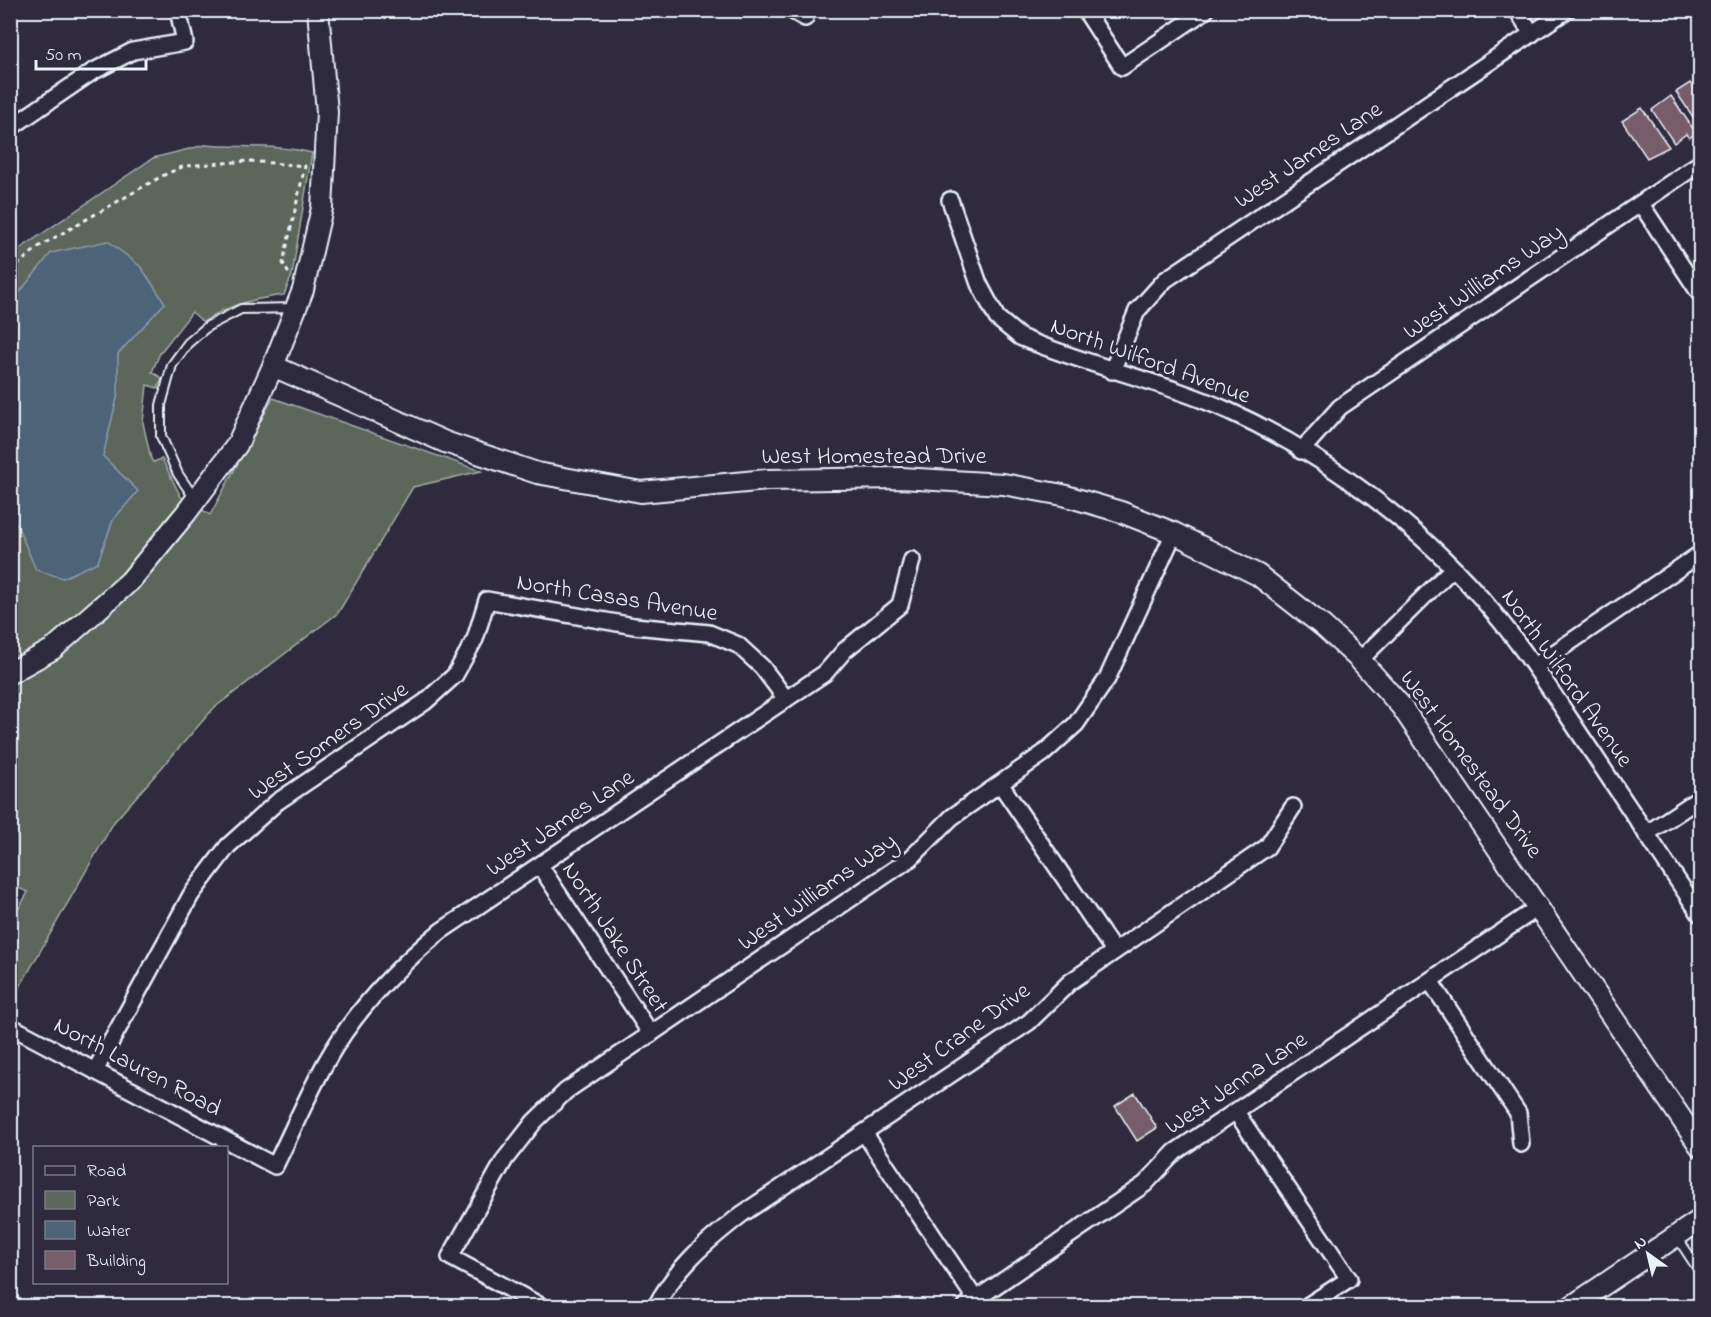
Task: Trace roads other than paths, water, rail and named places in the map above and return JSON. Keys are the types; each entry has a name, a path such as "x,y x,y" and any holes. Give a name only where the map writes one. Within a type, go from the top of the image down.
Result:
{"street":[{"path":"10,128 92,72 133,51 185,42 178,10"},
{"path":"10,673 53,649 130,581 237,445 273,366 303,290 322,208 327,112 318,10"},
{"path":"1085,10 1122,67 1206,10"},
{"path":"1517,10 1532,34"},
{"name":"West James Lane","path":"1112,371 1137,311 1165,280 1567,10"},
{"name":"West Williams Way","path":"1301,451 1340,407 1701,163"},
{"name":"North Wilford Avenue","path":"951,200 979,284 997,318 1020,337 1230,412 1301,451 1373,498 1453,567 1493,612 1535,666 1701,914"},
{"path":"1641,204 1701,294"},
{"name":"West Homestead Drive","path":"273,366 445,442 537,473 641,492 778,480 901,478 1003,483 1063,495 1121,512 1174,533 1258,575 1323,626 1360,660 1401,706 1701,1146"},
{"name":"West Williams Way","path":"541,1306 450,1257 505,1159 534,1122 566,1091 911,858 952,817 1044,753 1076,723 1107,679 1174,533"},
{"path":"1535,666 1701,554"},
{"name":"West James Lane","path":"275,1166 327,1061 367,1002 401,964 441,931 825,673 844,650 900,605 912,560"},
{"path":"1360,660 1453,567"},
{"name":"North Casas Avenue","path":"487,600 634,626 709,633 738,645 762,667 786,699"},
{"name":"West Somers Drive","path":"95,1071 191,895 228,846 277,802 424,702 455,675 475,639 487,600"},
{"path":"1001,784 1114,951"},
{"path":"1646,834 1701,798"},
{"name":"West Crane Drive","path":"656,1306 668,1283 697,1249 742,1214 865,1134 1029,1022 1070,982 1267,847 1293,807"},
{"name":"North Jake Street","path":"540,866 651,1034"},
{"name":"West Jenna Lane","path":"971,1303 1145,1184 1175,1152 1539,907"},
{"path":"1430,981 1518,1113 1521,1144"},
{"name":"North Lauren Road","path":"10,1026 275,1166"},
{"path":"1236,1112 1349,1280 1307,1306"},
{"path":"865,1134 971,1303"},
{"path":"1572,1306 1701,1220"}],"lane":[{"path":"196,500 178,474 161,436 161,405 172,365 188,343 201,332 240,309 295,308"},
{"path":"1677,1237 1701,1272"}],"water":[{"path":"108,241 141,267 165,303 118,354 118,394 103,456 138,491 113,520 98,562 63,578 36,570 17,525 11,519 11,303 51,253"}]}
